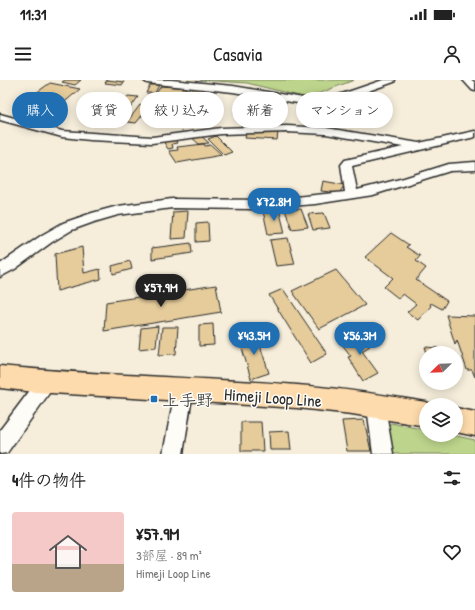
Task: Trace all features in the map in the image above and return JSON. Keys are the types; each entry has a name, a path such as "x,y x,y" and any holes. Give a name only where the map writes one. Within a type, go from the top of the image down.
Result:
{"main road":[{"name":"Himeji Loop Line","path":"0,378 46,383 280,395 376,406 419,413"},
{"path":"463,421 475,424"}],"street":[{"path":"147,80 233,88 309,102 334,100 391,80"},
{"path":"466,80 475,88"},
{"path":"0,117 62,134 90,137 164,139 221,131 287,129 326,131 417,146"},
{"path":"352,195 346,165 349,162 475,134"},
{"path":"0,271 60,230 102,215 161,205 278,204 352,195 408,181 448,167 458,165 475,166"},
{"path":"0,446 46,383"},
{"path":"172,454 184,391"},
{"path":"376,406 383,454"}],"green space":[{"path":"200,80 354,80 323,92 296,92 296,95 288,92 247,83"},
{"path":"391,423 419,429 419,442 463,442 463,437 475,440 475,454 390,454 385,428"}],"building":[{"path":"65,80 81,80 75,85 62,82"},
{"path":"107,80 124,82 122,85 105,83"},
{"path":"50,83 80,89 68,99 68,92 37,92"},
{"path":"150,85 159,85 156,92 146,92"},
{"path":"161,86 186,88 184,92 157,92"},
{"path":"193,88 205,89 204,92 191,91"},
{"path":"132,96 138,97 132,106"},
{"path":"140,105 140,118 136,123 132,123 132,115"},
{"path":"247,130 278,132 277,140 245,138"},
{"path":"200,135 209,143 199,144 191,137"},
{"path":"216,136 232,152 224,155 208,139"},
{"path":"175,139 177,143 172,144 173,148 168,149 163,141"},
{"path":"204,144 205,146 211,145 222,155 177,163 169,151 178,150 177,147"},
{"path":"323,181 345,185 339,193 321,191"},
{"path":"279,209 285,233 268,234 263,211"},
{"path":"301,209 308,227 292,229 285,210"},
{"path":"188,211 186,238 171,239 173,212"},
{"path":"324,213 330,228 313,230 308,214"},
{"path":"208,222 209,241 196,242 196,223"},
{"path":"391,233 409,245 406,247 420,256 416,261 426,268 416,280 447,301 442,309 431,303 431,306 418,320 407,312 416,304 403,294 398,298 384,287 393,278 365,257"},
{"path":"288,238 295,264 276,266 270,240"},
{"path":"191,243 192,253 152,259 152,248"},
{"path":"82,247 84,273 100,269 101,279 57,291 55,254"},
{"path":"130,261 132,269 113,274 112,266"},
{"path":"336,270 365,305 319,329 292,291"},
{"path":"216,285 221,312 104,331 106,302"},
{"path":"283,289 327,354 311,363 269,295"},
{"path":"446,315 475,316 475,377 472,370 467,370 463,358 463,346 459,346 457,340 455,344"},
{"path":"213,324 214,345 199,346 199,325"},
{"path":"158,326 156,347 139,349 141,328"},
{"path":"162,327 178,327 176,354 159,355"},
{"path":"256,333 269,373 251,379 239,338"},
{"path":"360,333 370,346 362,351 378,373 363,381 348,357 351,356 341,343"},
{"path":"364,420 371,451 347,451 342,421"},
{"path":"241,422 261,422 263,451 241,451"},
{"path":"289,431 291,450 270,450 269,432"}],"place":[{"name":"上手野","path":"154,399"}]}
